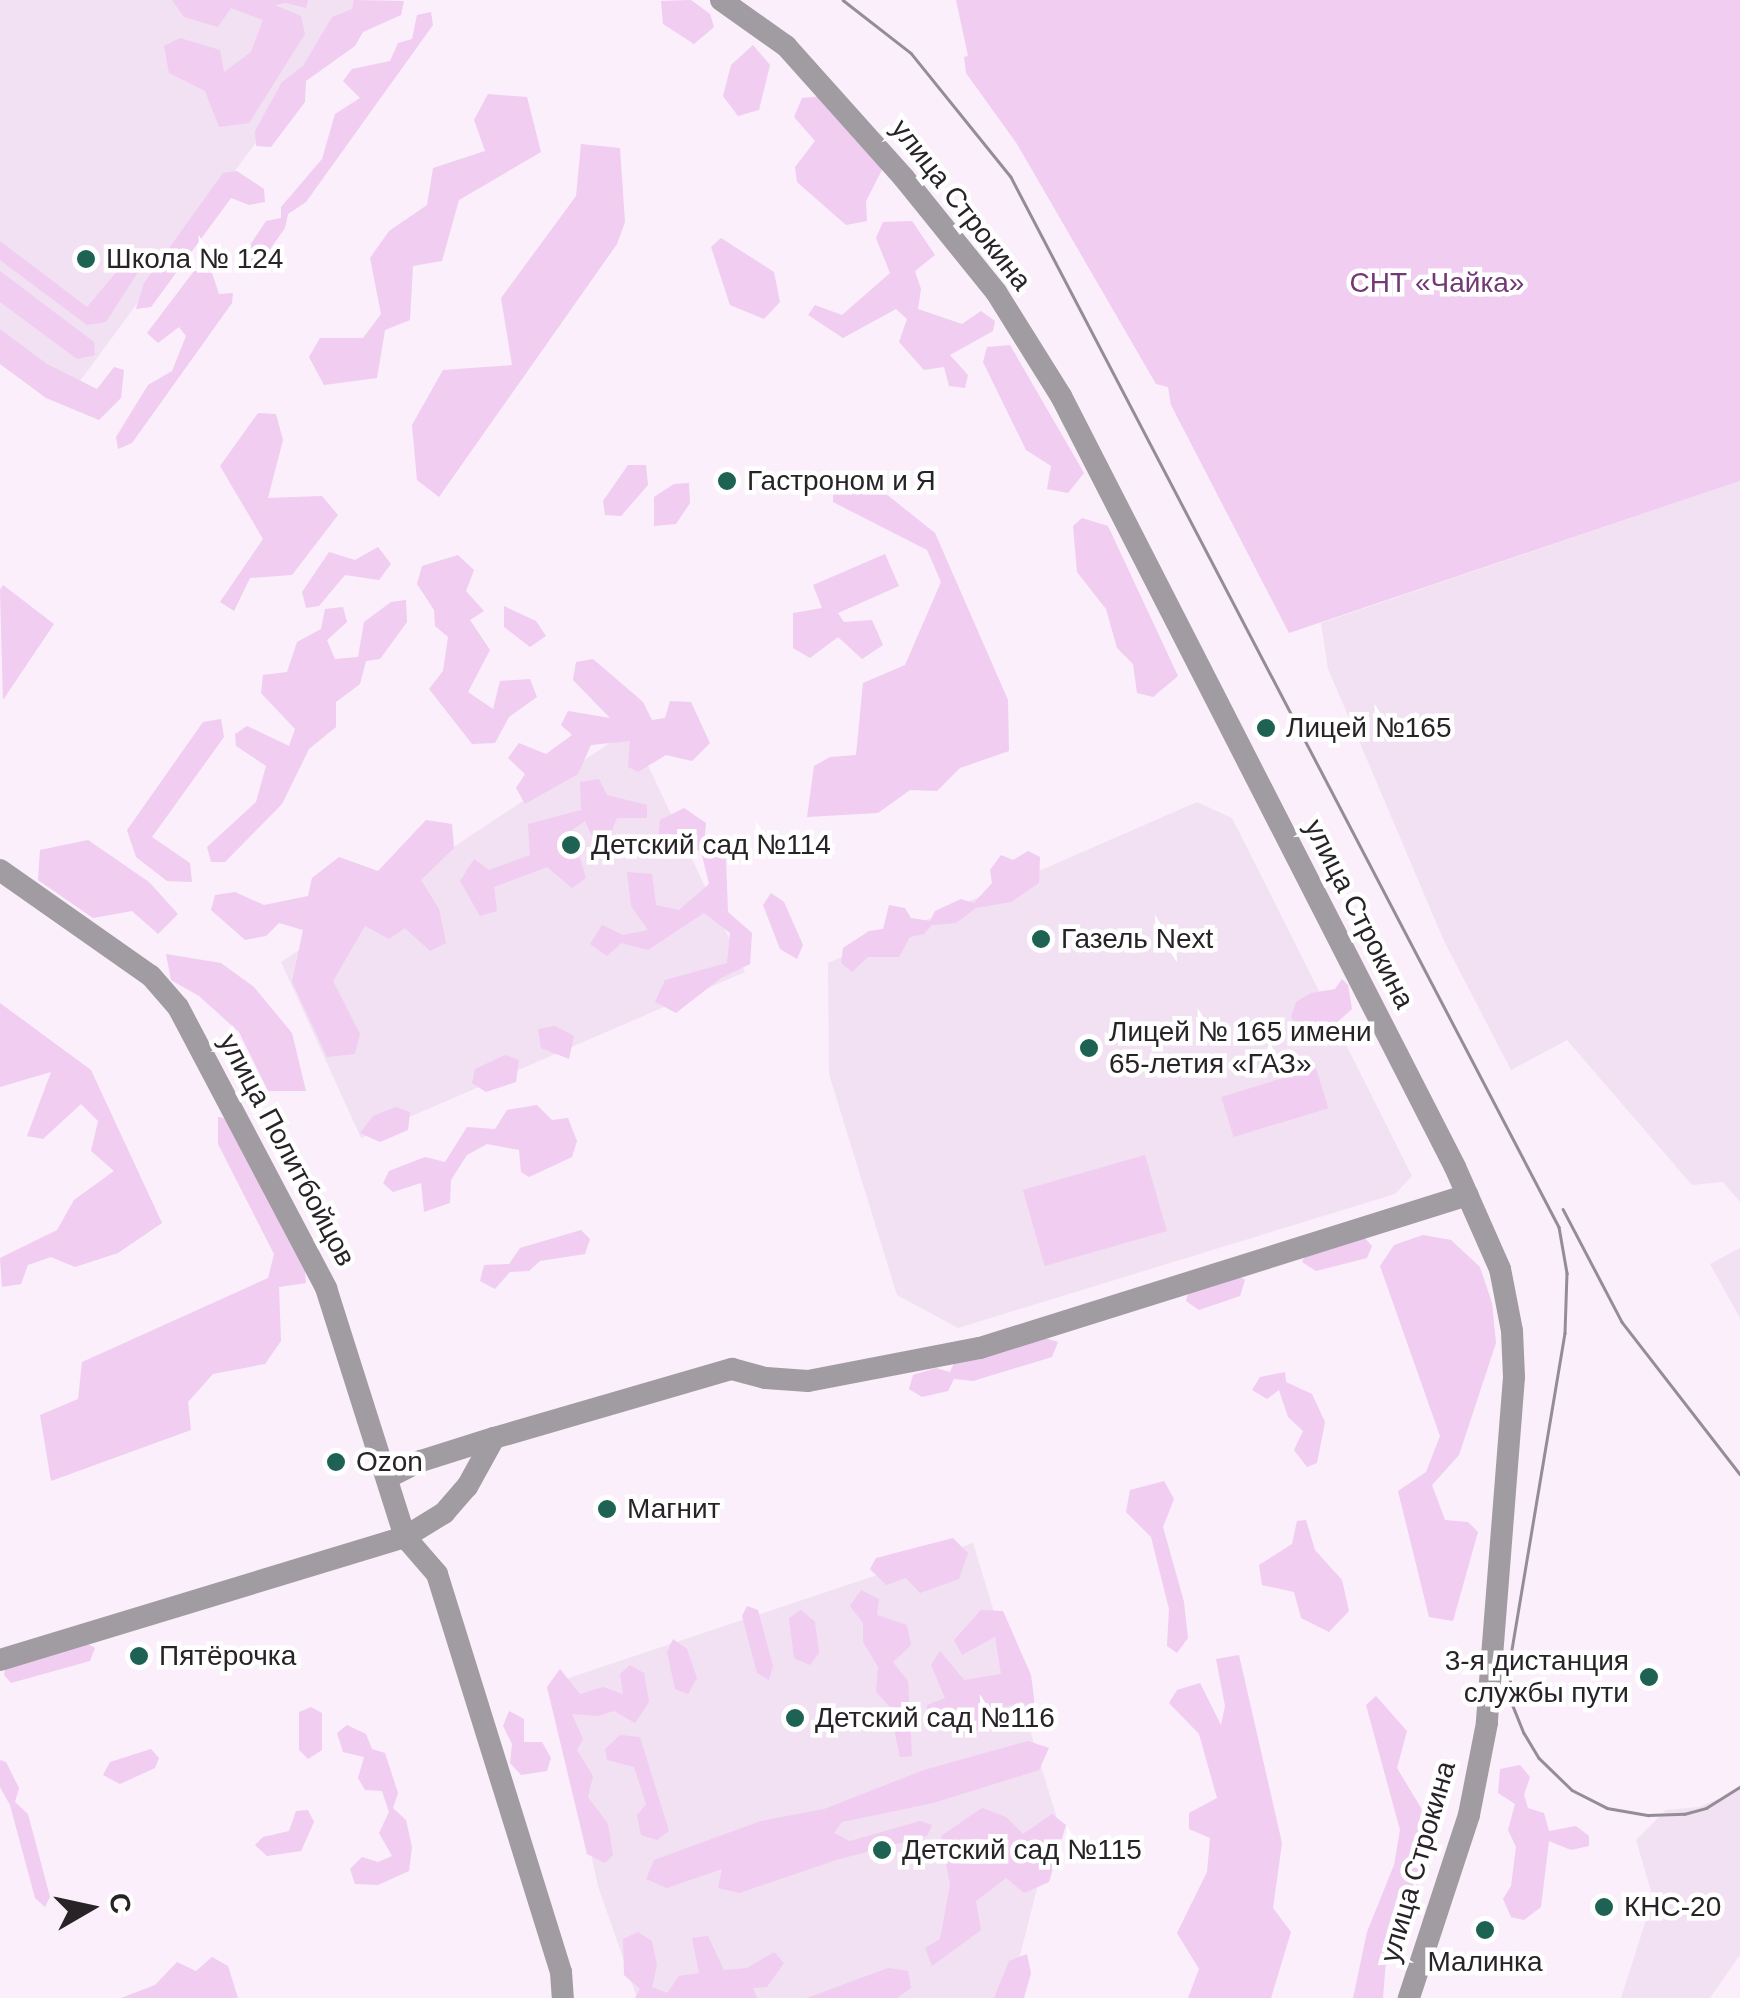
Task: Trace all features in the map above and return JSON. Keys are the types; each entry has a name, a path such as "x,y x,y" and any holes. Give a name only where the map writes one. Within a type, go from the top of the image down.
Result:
{"street":[{"name":"улица Строкина","path":"721,0 786,46 870,138 996,292 1061,396 1468,1195 1500,1269 1506,1298 1512,1396 1487,1724 1470,1815 1409,1998"},
{"name":"улица Политбойцов","path":"0,870 151,976 178,1007 326,1288 405,1537 436,1574 561,1972 563,1998"},
{"path":"387,1478 421,1461 732,1369 766,1378 808,1381 980,1348 1468,1195"},
{"path":"0,1660 405,1537 444,1513 466,1487 494,1438"}],"shaded area":[{"name":"Школа № 124","path":"0,0 361,0 63,404 0,357"},
{"path":"1740,481 1740,1202 1723,1182 1692,1185 1567,1040 1511,1070 1444,941 1328,669 1321,623"},
{"name":"Детский сад №114","path":"631,729 745,972 361,1138 281,962"},
{"name":"Лицей № 165 имени 65-летия «ГАЗ»","path":"1197,802 1232,818 1412,1176 1395,1194 958,1328 897,1295 829,1074 828,963"},
{"path":"1740,1248 1740,1318 1710,1264"},
{"path":"973,1543 1056,1815 1009,1998 637,1998 598,1886 554,1683"},
{"path":"1740,1790 1740,1955 1710,1998 1621,1998 1653,1898 1636,1840 1666,1810 1699,1807"}],"green space":[{"path":"172,0 308,0 306,8 286,3 275,5 301,16 305,34 249,123 219,127 205,91 169,73 164,46 180,38 220,50 224,72 251,52 263,20 231,8 218,27 184,17"},
{"path":"354,0 404,1 401,15 363,32 355,46 306,81 305,102 271,147 256,146 255,131 282,82 303,66 332,17 352,9"},
{"path":"691,0 710,14 714,27 694,44 663,24 661,1"},
{"name":"СНТ «Чайка»","path":"956,0 1740,0 1740,481 1289,633 1171,405 1168,387 1156,384 1017,144 966,73 964,57 968,56"},
{"path":"431,12 433,25 306,202 288,214 285,228 261,262 250,265 246,251 266,221 281,218 281,207 322,159 335,114 360,98 343,81 352,69 390,61 398,43 412,39 417,15"},
{"path":"753,45 770,65 759,110 738,116 723,96 731,65"},
{"path":"488,94 527,97 541,152 459,200 442,261 413,266 410,320 385,330 377,378 324,385 309,357 320,338 363,338 381,314 370,258 389,231 427,205 433,168 485,151 474,120"},
{"path":"824,96 884,166 866,201 867,221 846,225 797,182 795,167 815,141 794,117 802,98"},
{"path":"581,144 620,148 625,222 617,244 439,497 417,480 412,425 443,370 512,365 501,298 576,196"},
{"path":"237,171 264,189 265,202 249,205 231,198 151,307 136,309 144,283 223,173"},
{"path":"912,221 935,255 915,271 921,289 918,309 962,324 981,311 995,321 993,331 950,355 968,375 965,388 949,386 944,367 924,370 899,342 907,319 896,309 843,338 808,315 815,305 842,315 890,273 876,238 883,222"},
{"path":"721,238 774,272 780,302 764,319 730,305 711,247"},
{"path":"0,241 87,307 125,262 138,260 140,269 106,322 87,325 0,260"},
{"path":"0,271 94,342 95,355 77,359 0,302"},
{"path":"194,271 212,273 219,294 233,293 232,303 132,443 118,449 116,437 148,385 172,371 186,336 179,327 158,343 147,333"},
{"path":"0,329 47,364 97,389 114,367 124,370 121,398 99,420 46,398 0,364"},
{"path":"1010,345 1084,473 1068,493 1047,489 1051,466 1026,450 983,362 987,347"},
{"path":"258,413 276,414 283,440 268,498 322,496 338,515 292,575 250,578 234,611 220,602 263,539 220,466"},
{"path":"628,465 646,465 648,485 621,516 605,515 603,501"},
{"path":"833,475 871,482 935,533 1008,700 1009,751 960,768 937,791 910,790 878,813 807,817 814,766 830,757 856,755 863,683 905,665 941,582 927,550 833,502"},
{"path":"689,483 690,503 676,524 654,526 654,497 674,484"},
{"path":"1082,518 1108,526 1178,676 1153,697 1137,693 1133,664 1117,648 1106,609 1077,572 1073,526"},
{"path":"378,547 391,564 379,580 345,575 319,606 306,608 302,592 329,552 355,560"},
{"path":"885,554 899,586 838,613 844,622 872,620 883,645 862,659 838,637 810,658 793,648 793,613 822,608 813,585"},
{"path":"458,555 474,570 466,591 484,611 470,620 490,650 468,692 493,709 500,681 530,679 537,697 509,717 495,743 472,744 429,689 443,671 448,637 435,626 434,610 417,584 422,566"},
{"path":"3,585 54,624 3,700 0,590"},
{"path":"406,600 407,622 380,659 366,661 360,684 336,702 336,727 309,749 282,804 225,862 211,862 207,847 256,802 266,766 236,746 235,734 247,726 289,746 295,729 261,693 263,675 287,672 297,642 321,629 325,609 343,607 347,622 327,640 335,659 358,657 364,622 391,602"},
{"path":"504,606 536,621 546,636 530,647 504,627"},
{"path":"593,659 643,702 652,720 665,718 670,701 691,702 710,743 692,761 666,755 638,772 628,767 630,741 591,745 578,774 525,804 516,788 525,774 508,758 519,743 546,754 572,735 561,725 568,711 610,718 573,680 576,662"},
{"path":"221,719 224,737 152,837 190,863 192,882 167,881 136,857 127,830 203,722"},
{"path":"599,779 607,795 647,805 647,818 617,818 609,838 641,841 637,848 619,850 593,838 585,821 561,838 579,855 586,878 572,888 547,867 494,887 497,911 480,916 460,881 474,859 489,870 530,855 528,824 581,810 580,782"},
{"path":"684,808 706,823 704,843 726,859 728,912 752,933 750,964 721,978 676,1013 655,1002 665,980 727,963 730,933 704,913 648,950 621,943 607,956 590,944 602,925 623,935 648,930 631,906 627,872 652,874 656,905 679,910 709,884 701,851 658,840 660,820"},
{"path":"426,820 452,824 454,848 421,880 439,909 446,943 430,951 405,928 389,939 365,926 333,981 360,1034 355,1054 327,1057 292,982 303,930 279,923 266,936 245,940 211,910 215,895 235,892 264,905 308,896 312,878 339,857 378,871"},
{"path":"88,840 149,882 178,914 158,934 132,911 93,918 38,880 40,850"},
{"path":"1028,851 1040,857 1039,883 1011,902 976,908 956,923 932,925 924,934 910,937 899,957 868,957 852,972 841,963 843,948 869,931 883,929 889,905 905,908 911,918 930,921 935,911 961,899 974,903 992,883 990,870 1001,855 1013,860"},
{"path":"771,893 784,902 803,945 797,959 780,949 763,905"},
{"path":"166,954 221,963 254,987 292,1033 306,1091 268,1091 239,1032 199,996 171,980"},
{"path":"1342,979 1348,985 1352,1009 1325,1033 1302,1033 1291,1017 1296,1002 1311,993 1335,989"},
{"path":"0,1003 91,1070 162,1223 118,1253 75,1267 51,1257 28,1265 21,1284 2,1287 0,1258 57,1230 74,1200 114,1171 91,1151 98,1121 81,1104 43,1139 27,1136 51,1072 0,1087"},
{"path":"555,1026 574,1036 569,1059 541,1048 538,1029"},
{"path":"505,1055 519,1060 516,1082 486,1092 472,1083 475,1069"},
{"path":"1316,1068 1328,1108 1234,1137 1221,1097"},
{"path":"537,1105 552,1120 568,1118 577,1141 572,1157 529,1177 521,1172 519,1150 487,1144 467,1155 451,1180 450,1203 424,1212 421,1183 393,1192 383,1183 389,1171 425,1157 445,1162 467,1127 495,1129 507,1110"},
{"path":"396,1107 410,1112 408,1130 380,1142 360,1133 373,1116"},
{"path":"218,1117 249,1122 304,1260 306,1283 279,1287 281,1341 265,1364 213,1374 188,1402 191,1430 51,1481 40,1415 78,1399 82,1362 268,1278 274,1254 218,1144"},
{"path":"1145,1155 1167,1231 1045,1266 1023,1190"},
{"path":"581,1230 590,1239 585,1254 540,1261 529,1271 510,1272 495,1289 480,1281 484,1265 509,1264 520,1248"},
{"path":"1423,1235 1451,1240 1480,1267 1492,1303 1496,1343 1459,1455 1432,1485 1445,1520 1468,1522 1478,1532 1453,1621 1429,1617 1398,1491 1426,1472 1440,1436 1380,1266 1394,1245"},
{"path":"1363,1236 1372,1246 1367,1258 1316,1271 1302,1262 1307,1252"},
{"path":"1233,1272 1245,1280 1240,1296 1199,1310 1186,1301 1190,1287"},
{"path":"1038,1336 1058,1342 1052,1357 973,1381 954,1379 948,1391 922,1397 909,1389 913,1375 936,1368 950,1372 954,1363"},
{"path":"1285,1372 1286,1382 1312,1394 1325,1422 1317,1463 1307,1467 1294,1450 1303,1431 1288,1417 1279,1390 1267,1399 1252,1390 1260,1377"},
{"path":"1164,1481 1174,1499 1163,1527 1184,1602 1188,1638 1177,1653 1167,1646 1169,1609 1151,1537 1126,1512 1130,1490"},
{"path":"1306,1520 1315,1550 1342,1580 1349,1611 1329,1632 1301,1618 1294,1592 1262,1585 1259,1565 1292,1544 1297,1521"},
{"path":"953,1538 968,1553 959,1579 920,1593 906,1578 886,1585 870,1569 876,1558"},
{"path":"861,1590 879,1599 877,1615 907,1625 911,1645 893,1662 908,1681 912,1756 900,1757 889,1706 876,1692 878,1667 863,1642 863,1623 850,1606"},
{"path":"747,1606 758,1610 773,1666 769,1680 757,1673 742,1616"},
{"path":"801,1610 815,1622 819,1653 810,1665 794,1658 789,1618"},
{"path":"981,1610 1003,1611 1031,1675 1036,1714 1025,1727 1012,1705 985,1711 980,1730 962,1733 928,1721 927,1705 945,1698 931,1665 940,1651 964,1680 1001,1674 995,1637 962,1655 954,1640"},
{"path":"673,1639 687,1649 697,1678 688,1694 675,1689 667,1652"},
{"path":"86,1643 95,1648 90,1661 11,1683 4,1675 6,1666"},
{"path":"1239,1655 1282,1843 1273,1908 1291,1932 1271,1998 1188,1998 1199,1969 1177,1933 1207,1872 1210,1838 1189,1829 1189,1813 1217,1798 1199,1734 1169,1703 1177,1690 1200,1683 1221,1725 1225,1706 1216,1659"},
{"path":"630,1665 644,1673 649,1702 635,1723 614,1711 598,1716 572,1714 583,1739 577,1750 593,1776 588,1797 608,1824 613,1855 605,1863 587,1854 547,1687 560,1669 580,1694 603,1687 623,1694 620,1674"},
{"path":"1376,1696 1407,1731 1397,1768 1424,1813 1419,1882 1387,1947 1383,1998 1353,1998 1367,1932 1394,1865 1400,1830 1366,1705"},
{"path":"311,1707 322,1713 322,1750 308,1759 299,1750 299,1712"},
{"path":"509,1711 524,1719 524,1742 542,1742 551,1758 547,1771 521,1775 510,1763 512,1744 503,1726"},
{"path":"347,1725 366,1734 372,1749 385,1753 398,1793 393,1808 406,1820 412,1847 409,1871 378,1885 355,1884 350,1869 362,1857 378,1862 392,1856 379,1833 389,1812 382,1791 365,1790 358,1778 364,1757 343,1752 337,1733"},
{"path":"620,1735 640,1737 669,1831 657,1840 641,1835 637,1815 646,1804 634,1767 607,1760 605,1749"},
{"path":"1028,1741 1049,1748 1039,1770 933,1803 842,1822 834,1833 850,1841 920,1821 932,1825 927,1836 836,1860 739,1893 718,1888 722,1869 667,1888 646,1879 654,1860 761,1821 824,1809 924,1770"},
{"path":"151,1749 159,1758 155,1768 120,1784 103,1775 110,1762"},
{"path":"0,1760 6,1762 19,1788 15,1802 28,1814 50,1897 45,1907 35,1898 10,1805 0,1787"},
{"path":"1520,1765 1530,1777 1524,1795 1528,1808 1544,1813 1549,1831 1576,1826 1589,1836 1589,1846 1571,1850 1549,1841 1541,1907 1524,1920 1511,1917 1503,1899 1511,1886 1516,1847 1508,1830 1515,1804 1498,1793 1500,1769"},
{"path":"982,1808 1006,1817 1023,1834 1052,1814 1066,1825 1049,1882 1024,1893 1006,1878 976,1901 981,1930 932,1966 925,1948 940,1939 950,1885 941,1836"},
{"path":"308,1810 314,1822 301,1851 267,1856 255,1845 263,1837 289,1831 296,1811"},
{"path":"638,1932 652,1941 657,1965 652,1987 667,1993 679,1976 699,1973 692,1938 708,1936 724,1970 747,1968 774,1952 784,1963 767,1987 753,1988 757,1998 635,1998 640,1989 624,1975 623,1939"},
{"path":"1027,1954 1031,1973 1024,1998 994,1998 1009,1961"},
{"path":"212,1957 228,1966 238,1998 121,1998 155,1985 177,1962 196,1971"},
{"path":"888,1968 908,1971 911,1988 897,1998 807,1998"}],"tram line":[{"path":"843,0 911,53 1011,177 1559,1227 1567,1273 1565,1333 1509,1667 1513,1706 1524,1733 1539,1758 1572,1790 1607,1808 1648,1815 1684,1814 1706,1808 1740,1787"},
{"path":"1563,1209 1622,1322 1740,1474"}],"place":[{"name":"Школа № 124","path":"86,259"},
{"name":"Гастроном и Я","path":"727,481"},
{"name":"Лицей №165","path":"1266,728"},
{"name":"Детский сад №114","path":"571,845"},
{"name":"Газель Next","path":"1041,939"},
{"name":"Лицей № 165 имени 65-летия «ГАЗ»","path":"1089,1048"},
{"name":"Ozon","path":"336,1462"},
{"name":"Магнит","path":"607,1509"},
{"name":"Пятёрочка","path":"139,1656"},
{"name":"3-я дистанция службы пути","path":"1649,1677"},
{"name":"Детский сад №116","path":"795,1718"},
{"name":"Детский сад №115","path":"882,1850"},
{"name":"КНС-20","path":"1604,1907"},
{"name":"Малинка","path":"1485,1930"}]}
